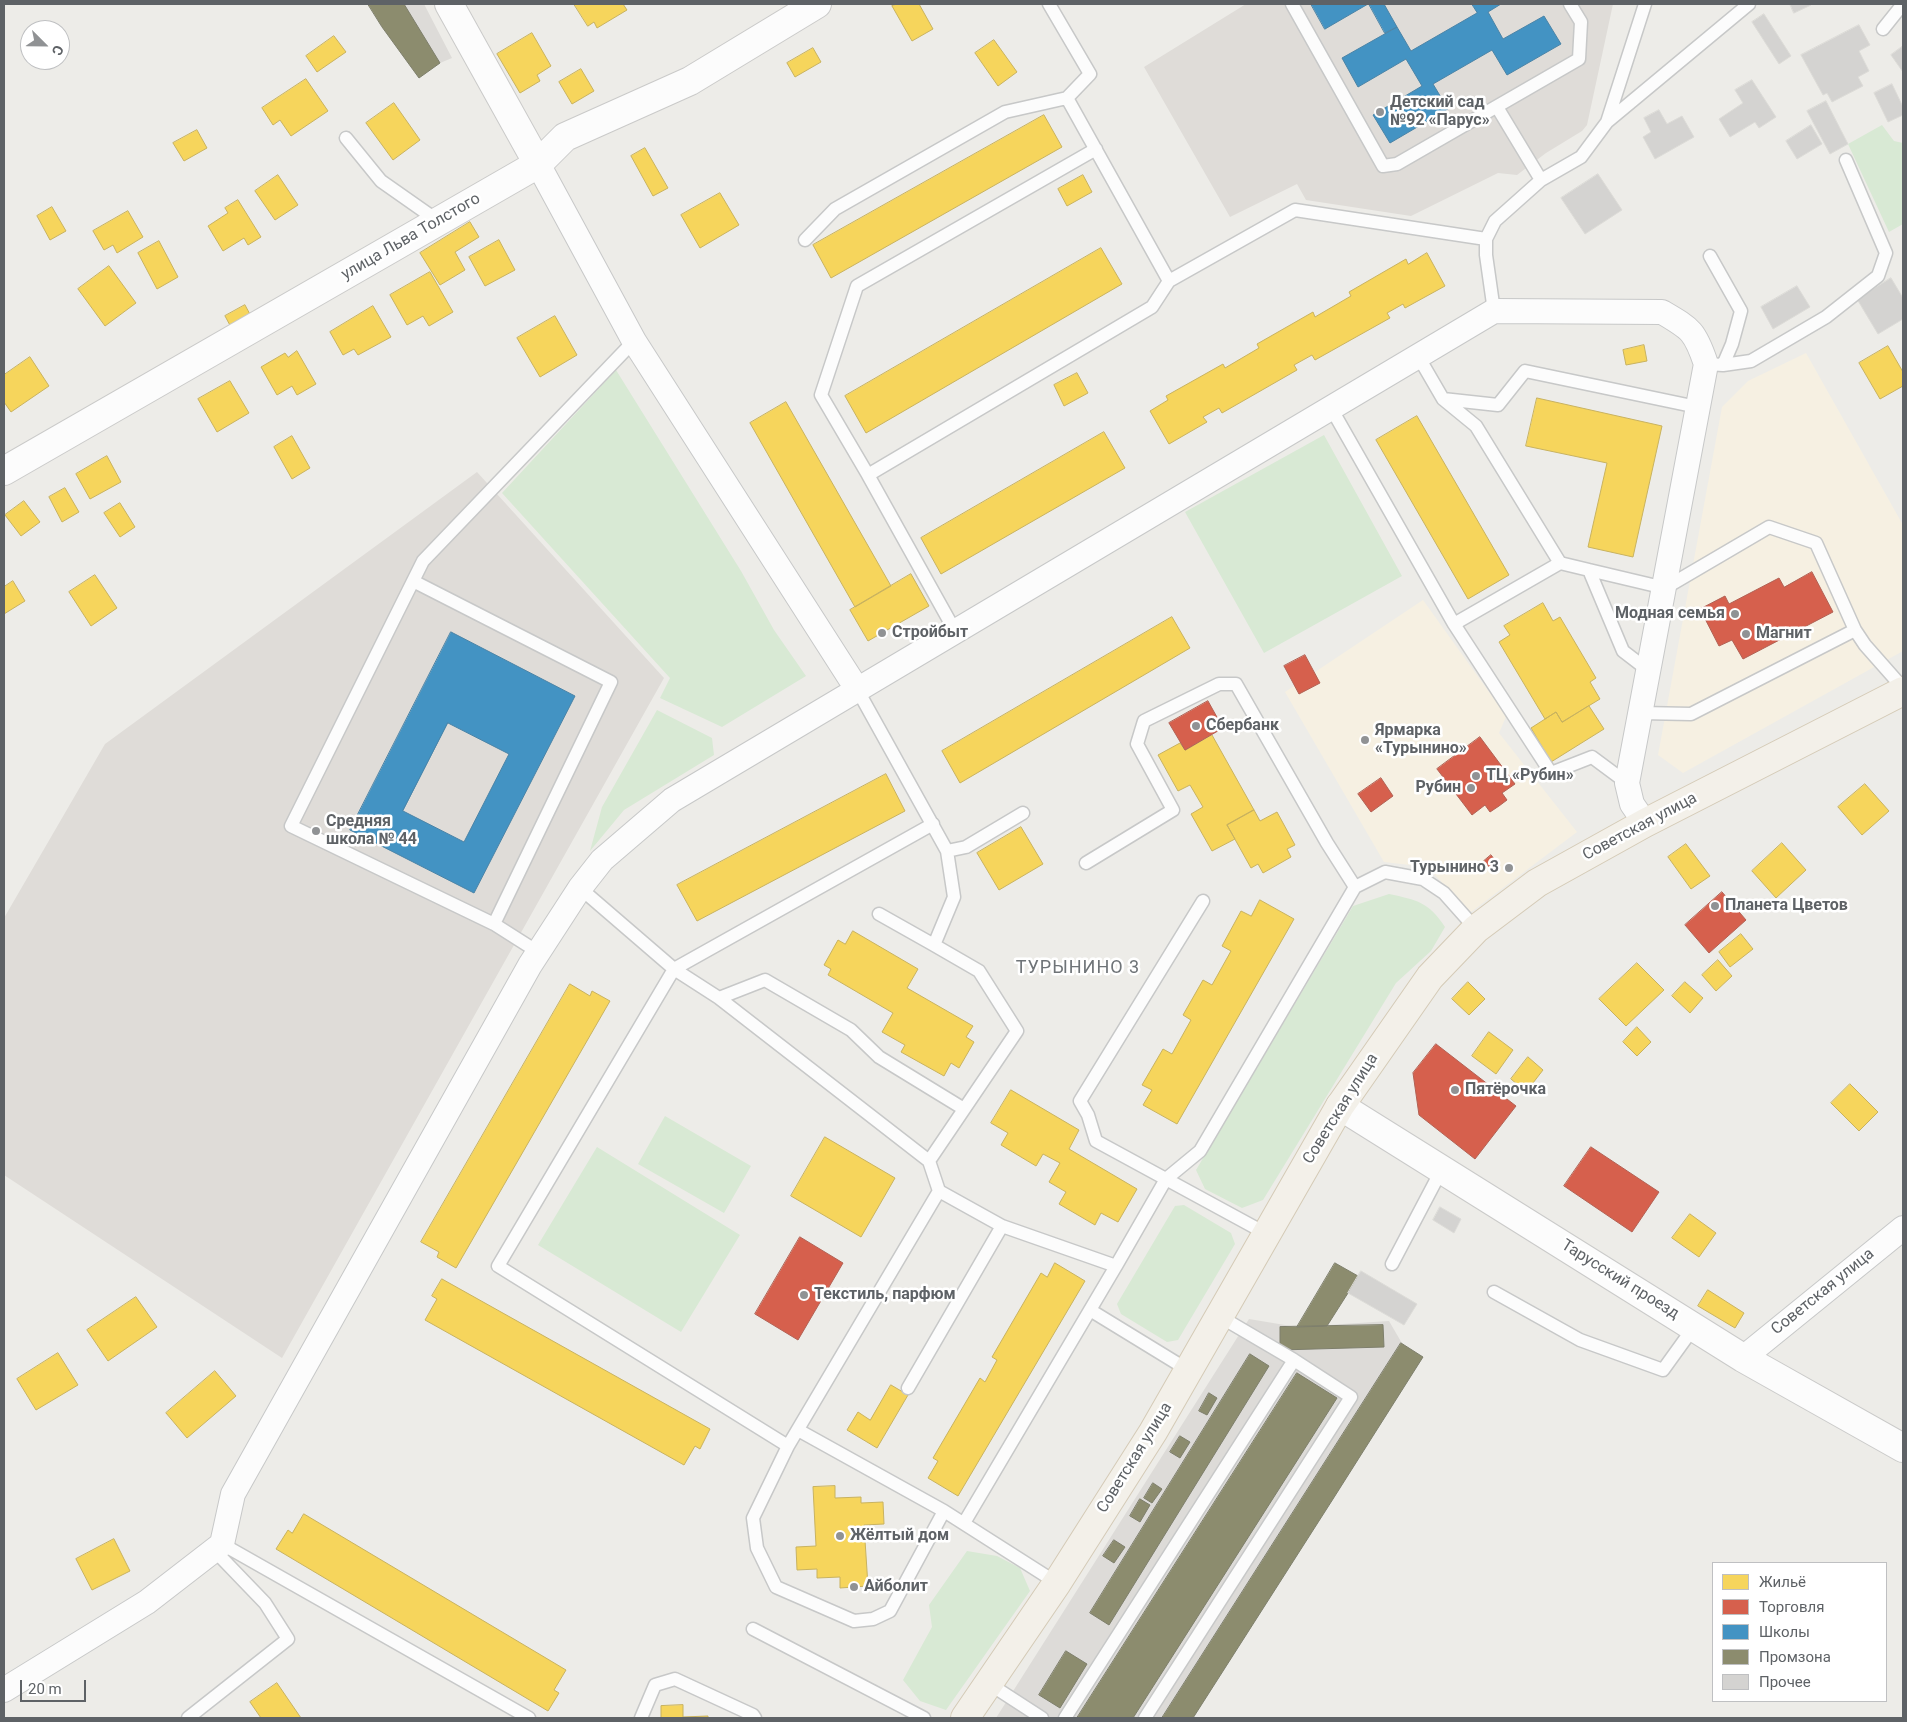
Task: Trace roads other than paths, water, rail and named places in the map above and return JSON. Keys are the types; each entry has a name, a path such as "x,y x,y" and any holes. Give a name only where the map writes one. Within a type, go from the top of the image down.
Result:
{"main road":[{"name":"Советская улица","path":"965,1718 1057,1583 1152,1432 1340,1106 1430,977 1476,929 1537,883 1645,824 1903,689"}],"street":[{"path":"449,4 634,341 857,689"},
{"name":"улица Льва Толстого","path":"4,472 538,164 566,137 690,81 817,4"},
{"path":"4,1690 147,1602 218,1547 234,1494 538,952 580,888 602,860 672,800 1494,311 1662,312 1684,325 1698,339 1715,364 1697,407 1665,588 1627,783 1632,804 1645,824"},
{"name":"Тарусский проезд","path":"1340,1106 1744,1358 1903,1448"},
{"name":"Советская улица","path":"1744,1358 1903,1228"}],"lane":[{"path":"805,240 835,209 1005,112 1068,98 1090,74 1049,4"},
{"path":"1292,4 1383,166 1397,164 1579,59 1581,22 1570,4"},
{"path":"1608,122 1645,4"},
{"path":"1494,311 1486,239 1495,221 1541,180 1581,157 1608,122 1749,4"},
{"path":"1883,29 1903,4"},
{"path":"1068,98 1169,281"},
{"path":"1497,107 1541,180"},
{"path":"346,138 381,181 438,221"},
{"path":"955,631 821,395 857,286 1096,149"},
{"path":"1715,364 1751,361 1826,317 1878,276 1886,253 1846,160"},
{"path":"868,475 1152,307 1169,281 1295,210 1486,239"},
{"path":"1710,256 1741,311 1715,364"},
{"path":"538,952 494,924 291,826 423,560 634,341"},
{"path":"1418,356 1443,399 1476,426 1560,563"},
{"path":"1443,399 1498,405 1525,372 1697,407"},
{"path":"1331,408 1454,624 1551,773 1592,757 1627,783"},
{"path":"1454,624 1560,563 1665,588 1769,527 1816,543 1855,630 1865,645 1903,689"},
{"path":"1589,570 1623,651 1649,671"},
{"path":"413,581 612,682 494,924"},
{"path":"1641,714 1691,714 1855,630"},
{"path":"1086,863 1173,810 1137,744 1144,722 1219,684 1236,684 1327,843 1356,887"},
{"path":"857,689 947,851 954,897 934,945"},
{"path":"947,851 966,847 1023,813"},
{"path":"788,1446 498,1266 674,969 933,824"},
{"path":"964,1523 1166,1179 1200,1151 1356,887 1384,872 1423,879 1444,894 1476,929"},
{"path":"580,888 674,969 719,998 929,1161 940,1191 1002,1226 1116,1266"},
{"path":"1203,901 1080,1101 1088,1115 1096,1141 1267,1234"},
{"path":"879,914 978,970 1017,1031 929,1161"},
{"path":"719,998 765,980 851,1030 879,1057 964,1109"},
{"path":"1392,1264 1442,1169"},
{"path":"940,1191 788,1446 753,1518 757,1548 776,1587 854,1621 873,1619 890,1611 944,1511"},
{"path":"908,1388 1002,1226"},
{"path":"1494,1292 1580,1340 1663,1370 1694,1326"},
{"path":"1090,1310 1188,1370"},
{"path":"1145,1718 1351,1397 1294,1360 1219,1316"},
{"path":"1065,1718 1294,1360"},
{"path":"798,1430 944,1511 1057,1583"},
{"path":"188,1718 288,1639 265,1603 218,1547"},
{"path":"218,1547 529,1718"},
{"path":"753,1629 924,1718"},
{"path":"641,1718 655,1685 675,1679 753,1715 755,1718"},
{"path":"988,1683 1042,1718"}],"place":[{"name":"Детский сад №92 «Парус»","path":"1380,112"},
{"name":"Модная семья","path":"1735,614"},
{"name":"Стройбыт","path":"882,633"},
{"name":"Магнит","path":"1746,634"},
{"name":"Сбербанк","path":"1196,726"},
{"name":"Ярмарка «Турынино»","path":"1365,740"},
{"name":"ТЦ «Рубин»","path":"1476,776"},
{"name":"Рубин","path":"1471,788"},
{"name":"Средняя школа № 44","path":"316,831"},
{"name":"Турынино 3","path":"1509,868"},
{"name":"Планета Цветов","path":"1715,906"},
{"name":"Пятёрочка","path":"1455,1090"},
{"name":"Текстиль, парфюм","path":"804,1295"},
{"name":"Жёлтый дом","path":"840,1536"},
{"name":"Айболит","path":"854,1587"}],"district":[{"name":"ТУРЫНИНО 3","path":"1078,968"}]}
